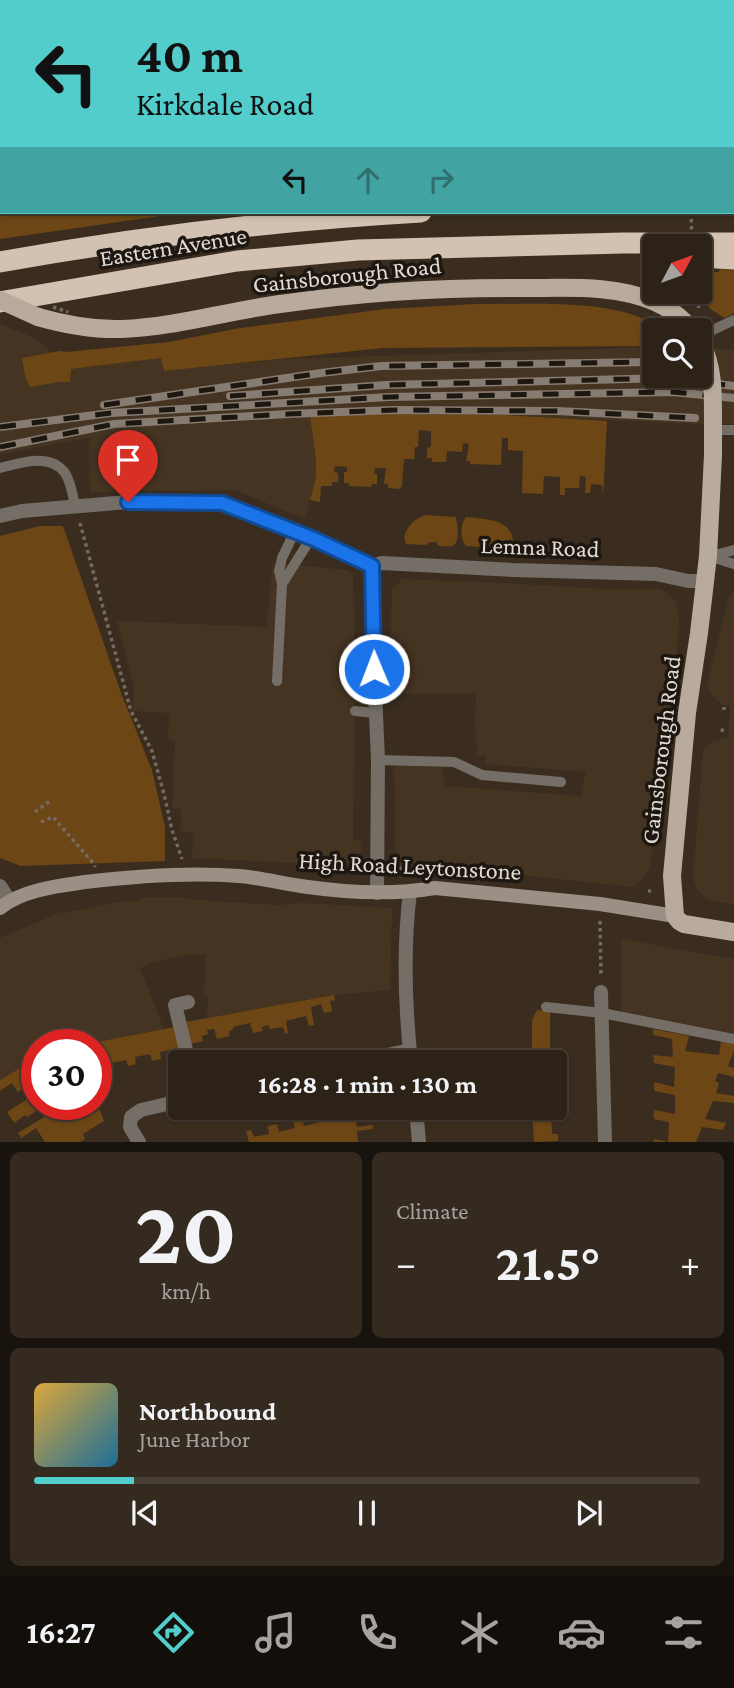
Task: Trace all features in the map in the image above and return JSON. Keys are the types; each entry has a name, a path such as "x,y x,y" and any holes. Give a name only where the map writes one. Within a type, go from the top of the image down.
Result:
{"highway":[{"name":"Eastern Avenue","path":"0,262 254,225 395,214"},
{"name":"Eastern Avenue","path":"0,301 237,261 358,250 734,243"},
{"path":"500,246 642,253"},
{"path":"712,258 734,259"}],"main road":[{"name":"Gainsborough Road","path":"0,301 66,325 93,329 124,329 280,304 382,292 471,288 584,288 625,293 656,302 679,318"},
{"name":"Gainsborough Road","path":"675,916 672,876 676,821 708,556 712,385"},
{"name":"High Road Leytonstone","path":"675,916 684,924 734,932"}],"street":[{"path":"0,516 22,511 128,502 222,503 295,531 372,566 378,760 376,893"},
{"name":"Lemna Road","path":"372,566 382,563 656,574 688,581 705,581"},
{"name":"High Road Leytonstone","path":"5,904 37,891 129,877 241,876 307,887 376,893 435,888 600,904 675,916"},
{"path":"0,886 5,904"},
{"path":"410,892 406,997 410,1050"},
{"path":"601,992 605,1142"},
{"path":"186,1050 175,1005 188,1002"},
{"path":"139,1142 130,1127 131,1117 141,1110 168,1104"},
{"path":"417,1120 419,1142"}],"lane":[{"path":"712,333 734,320"},
{"path":"713,427 734,430"},
{"path":"0,468 32,460 49,462 64,471 75,506"},
{"path":"277,681 282,584 279,571 295,531"},
{"path":"282,584 311,538"},
{"path":"708,556 734,550"},
{"path":"708,556 734,564"},
{"path":"355,670 374,669"},
{"path":"355,711 376,713"},
{"path":"378,760 454,762 482,775 561,782"},
{"path":"546,1007 601,1013 734,1039"}],"path":[{"path":"691,214 692,234"},
{"path":"75,506 131,710 152,751 172,830 182,855 183,875"},
{"path":"722,732 723,726"},
{"path":"35,812 51,800"},
{"path":"41,822 53,817 94,864"},
{"path":"397,864 401,869 420,869 420,874"},
{"path":"601,926 601,992"}],"shaded area":[{"path":"0,214 174,214 0,239"},
{"path":"720,269 734,270 734,313 725,318 706,304 712,304 712,272 719,272"},
{"path":"476,304 600,307 642,319 642,346 383,348 164,371 161,358 71,369 70,382 30,387 22,358 60,351 169,342 240,328 385,309"},
{"path":"0,324 35,338 71,369 162,358 164,371 284,359 642,347 642,388 712,388 712,349 734,350 734,424 505,415 310,417 316,477 305,519 237,491 90,492 89,438 0,454"},
{"path":"505,415 607,421 603,497 602,485 591,484 590,493 585,493 586,477 580,476 579,488 565,488 565,495 560,495 560,477 544,476 543,494 522,493 523,451 508,450 508,438 502,438 501,465 470,464 470,461 466,461 469,444 463,443 462,452 447,451 446,462 432,462 432,458 427,458 427,448 431,447 431,431 419,430 414,459 404,459 400,489 388,488 388,484 384,484 386,468 375,468 377,484 372,484 371,487 349,486 349,483 344,483 347,467 335,466 338,482 332,482 332,486 321,486 320,502 310,500 316,477 316,460 310,416"},
{"path":"426,515 456,517 458,533 455,544 406,544 404,537 410,526 415,520"},
{"path":"466,517 490,520 505,526 513,538 513,547 495,548 486,543 483,547 466,546 461,532"},
{"path":"40,526 63,526 121,693 152,770 165,827 165,861 21,866 0,858 0,536"},
{"path":"273,563 346,570 353,576 353,840 361,841 361,858 352,858 348,863 192,858 193,833 180,831 181,809 172,808 175,741 168,740 169,713 133,711 134,687 117,621 266,627"},
{"path":"400,579 602,589 659,589 675,601 679,616 678,637 661,783 653,781 648,835 653,840 650,869 634,887 438,867 402,868 395,861 393,765 443,767 444,786 581,796 587,772 485,764 486,756 476,755 476,694 392,694 392,587 399,583"},
{"path":"734,591 734,904 708,900 697,890 693,879 703,752 711,742 728,737 730,707 715,699 707,685 729,596"},
{"path":"183,897 278,905 303,903 392,908 390,990 334,995 207,1018 208,996 204,996 206,954 185,955 154,962 140,968 164,1029 112,1039 112,1029 21,1029 21,1068 0,1080 0,938 63,911 64,913 141,898"},
{"path":"621,939 734,959 734,1038 621,1015"},
{"path":"334,995 335,1000 330,1001 332,1011 324,1013 321,1004 311,1007 314,1025 309,1026 306,1016 286,1021 288,1033 285,1034 283,1027 270,1029 268,1025 262,1027 263,1031 253,1033 250,1023 233,1027 233,1030 229,1031 230,1036 217,1039 214,1029 207,1030 208,1034 202,1036 203,1041 191,1044 186,1022"},
{"path":"537,1010 550,1011 550,1050 532,1050 532,1020"},
{"path":"175,1027 179,1048 160,1052 161,1059 152,1061 150,1054 135,1057 136,1064 128,1066 126,1060 112,1063 112,1039"},
{"path":"653,1029 689,1036 685,1051 719,1055 721,1042 734,1044 728,1066 734,1068 734,1077 718,1073 715,1081 719,1083 716,1093 734,1096 734,1103 713,1101 705,1119 726,1123 723,1130 702,1127 696,1142 668,1142 669,1122 654,1119 654,1110 675,1114 675,1095 654,1091 654,1082 674,1087 675,1067 654,1063 653,1055 673,1057 672,1039 653,1035"},
{"path":"21,1068 21,1090 18,1092 12,1083 0,1091 0,1080"},
{"path":"21,1103 21,1118 14,1123 7,1112"},
{"path":"39,1120 104,1121 83,1134 85,1139 80,1142 45,1142 36,1128 21,1138 18,1133"},
{"path":"293,1120 302,1120 304,1126 324,1121 356,1120 357,1127 373,1125 373,1129 357,1131 358,1142 249,1142 246,1131 251,1130 254,1137 269,1134 268,1126 277,1124 279,1132 295,1128"},
{"path":"533,1120 551,1120 552,1134 558,1134 558,1141 534,1142"}],"railway":[{"path":"104,405 381,366 642,362"},
{"path":"230,396 386,385 669,378 734,386"},
{"path":"0,427 111,413 389,397 673,392 734,398"},
{"path":"0,447 114,424 288,414 394,410 557,411 695,418"}],"route":[{"path":"128,502 222,503 314,539 372,566 374,669"}]}
